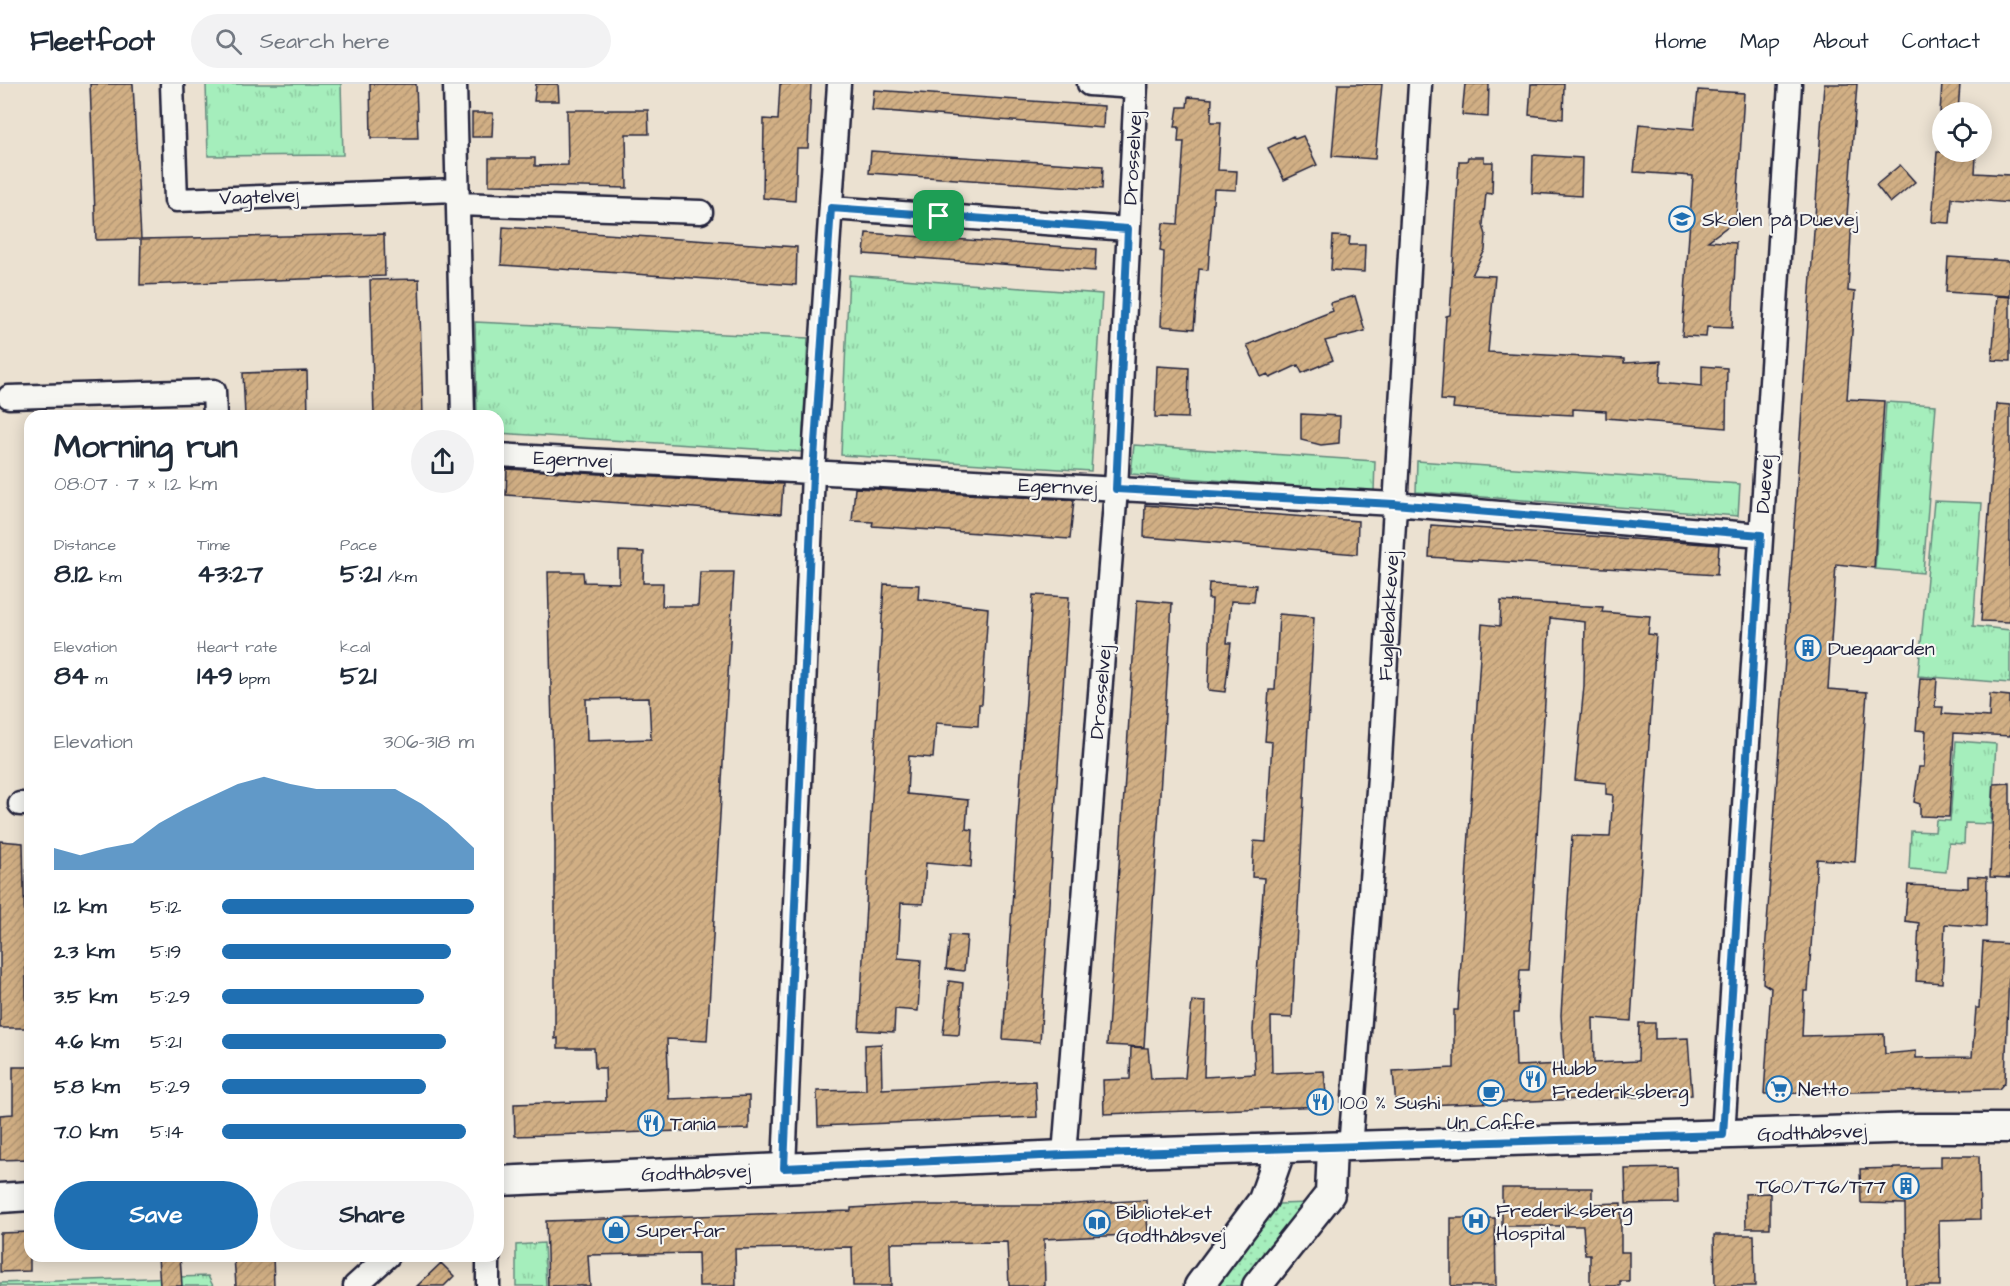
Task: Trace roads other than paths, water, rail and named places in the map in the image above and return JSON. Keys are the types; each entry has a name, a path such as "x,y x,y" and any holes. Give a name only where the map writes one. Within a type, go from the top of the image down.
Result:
{"street":[{"name":"Vagtelvej","path":"172,84 176,200 458,197 701,212"},
{"path":"455,84 463,410"},
{"path":"784,1168 813,473 839,84"},
{"name":"Drosselvej","path":"1064,1155 1116,489 1136,85 1089,84"},
{"name":"Fuglebakkevej","path":"1341,1148 1379,777 1420,84"},
{"name":"Duevej","path":"1723,1135 1790,84"},
{"name":"Drosselvej","path":"831,208 1128,229"},
{"path":"9,397 214,390 215,410"},
{"name":"Egernvej","path":"504,455 1394,504 1761,535"},
{"name":"Godthåbsvej","path":"504,1181 1064,1155 2010,1128"},
{"path":"1257,1286 1330,1194 1341,1148"},
{"path":"1199,1286 1263,1200 1281,1149"},
{"path":"0,1198 24,1196"},
{"path":"355,1286 381,1262"},
{"path":"488,1262 488,1286"}],"place":[{"name":"Skolen på Duevej","path":"1682,219"},
{"name":"Duegaarden","path":"1808,648"},
{"name":"Hubb Frederiksberg","path":"1533,1079"},
{"name":"Netto","path":"1779,1089"},
{"name":"Un Caffe","path":"1491,1093"},
{"name":"100 % Sushi","path":"1320,1102"},
{"name":"Tania","path":"651,1123"},
{"name":"T60/T76/T77","path":"1906,1186"},
{"name":"Frederiksberg Hospital","path":"1476,1221"},
{"name":"Biblioteket Godthåbsvej","path":"1097,1223"},
{"name":"Superfar","path":"616,1230"}]}
